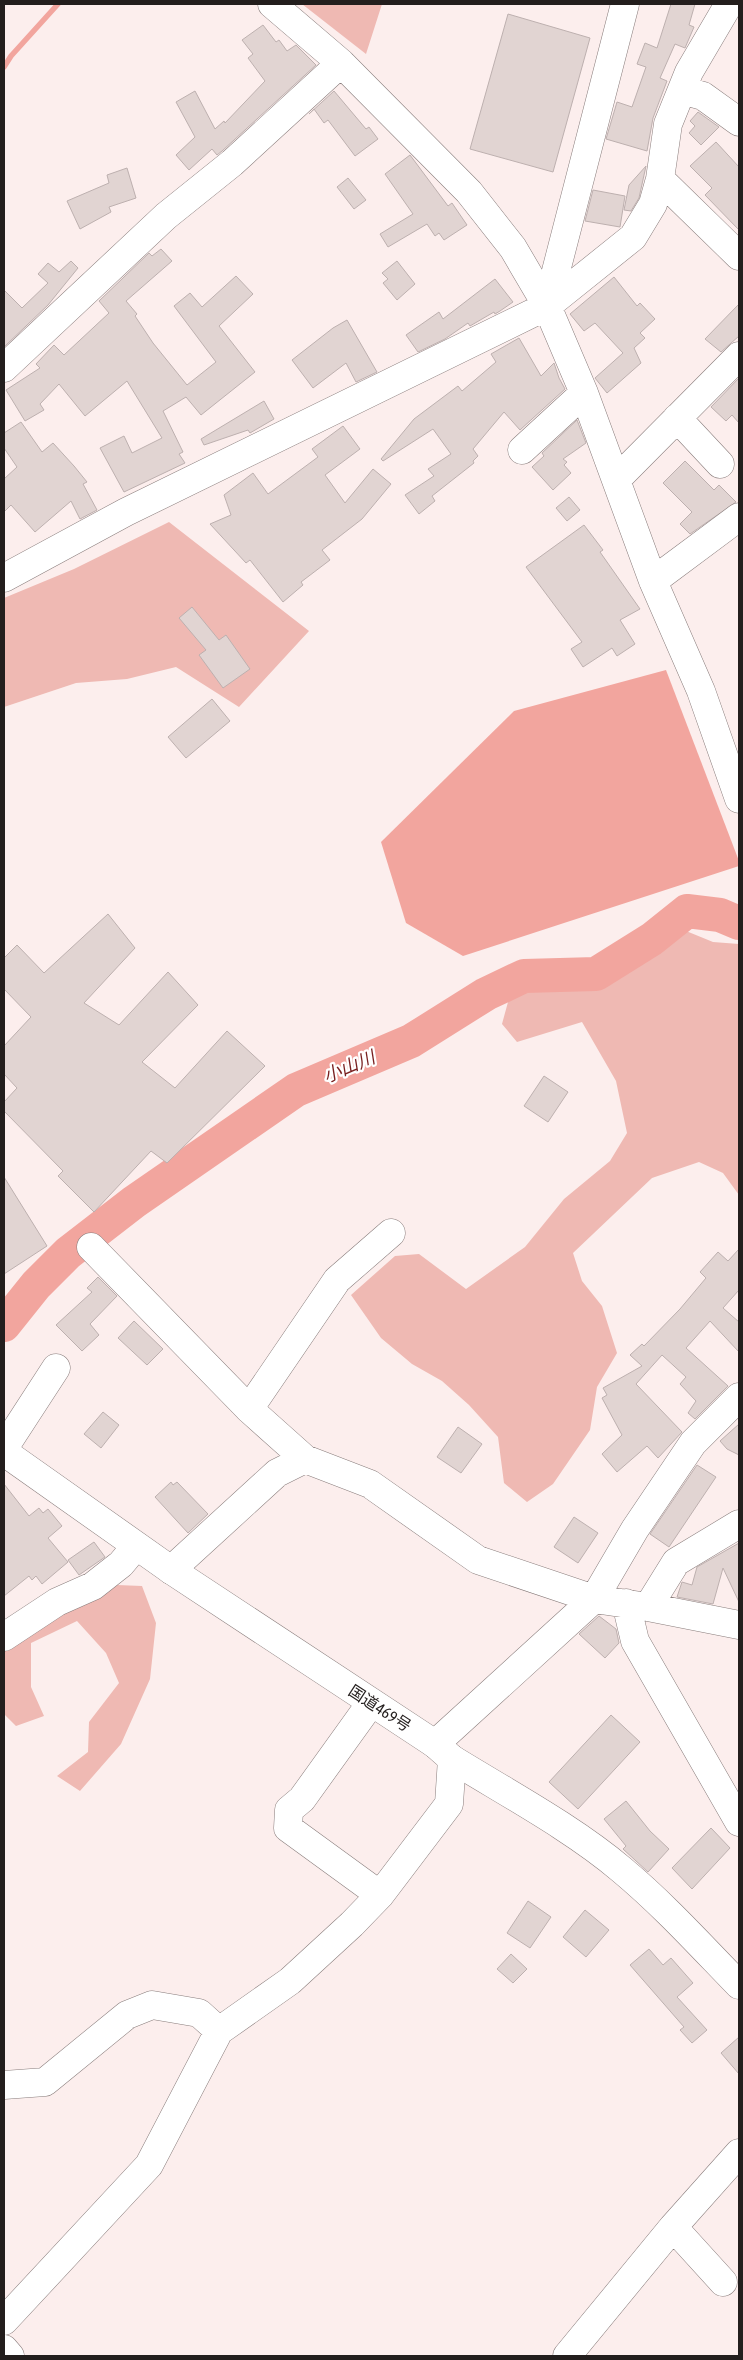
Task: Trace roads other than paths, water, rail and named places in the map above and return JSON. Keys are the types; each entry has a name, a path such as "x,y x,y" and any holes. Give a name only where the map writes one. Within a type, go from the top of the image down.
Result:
{"main road":[{"path":"272,4 341,63 469,192 513,248 547,306 584,393 653,581 701,691 739,799"},
{"path":"547,306 625,4"},
{"path":"4,578 126,512 547,306 633,237 653,204 660,179 668,124 689,72 729,4"},
{"path":"4,368 94,286 166,216 232,163 341,63"},
{"path":"682,90 703,96 739,122"},
{"path":"660,179 739,256"},
{"path":"616,479 739,356"},
{"path":"522,450 584,393"},
{"path":"677,418 720,464"},
{"path":"653,581 739,517"},
{"path":"249,1409 337,1280 391,1233"},
{"path":"91,1247 249,1409 306,1459 370,1484 478,1560 594,1599 637,1605 739,1625"},
{"path":"4,1448 56,1368"},
{"path":"4,2321 149,2165 219,2031 290,1981 352,1924 380,1895 450,1804 444,1751 594,1599 636,1529 693,1443 739,1397"},
{"name":"国道469号","path":"4,1452 171,1570 577,1837 621,1869 660,1905 739,1985"},
{"path":"171,1570 277,1473 306,1459"},
{"path":"739,1524 676,1562 637,1605 635,1641 739,1822"},
{"path":"4,1637 57,1602 93,1586 121,1564 136,1546"},
{"path":"371,1703 302,1799 289,1810 288,1828 380,1895"},
{"path":"4,2085 45,2082 127,2014 152,2004 198,2013 219,2031"},
{"path":"568,2356 673,2227 739,2153"},
{"path":"673,2227 723,2282"},
{"path":"4,2350 10,2356"}],"waterway":[{"path":"4,67 11,56 58,4"},
{"name":"小山川","path":"4,1325 36,1285 68,1253 134,1202 296,1090 411,1041 486,994 524,976 596,974 652,939 687,911 720,915 739,923"}]}
